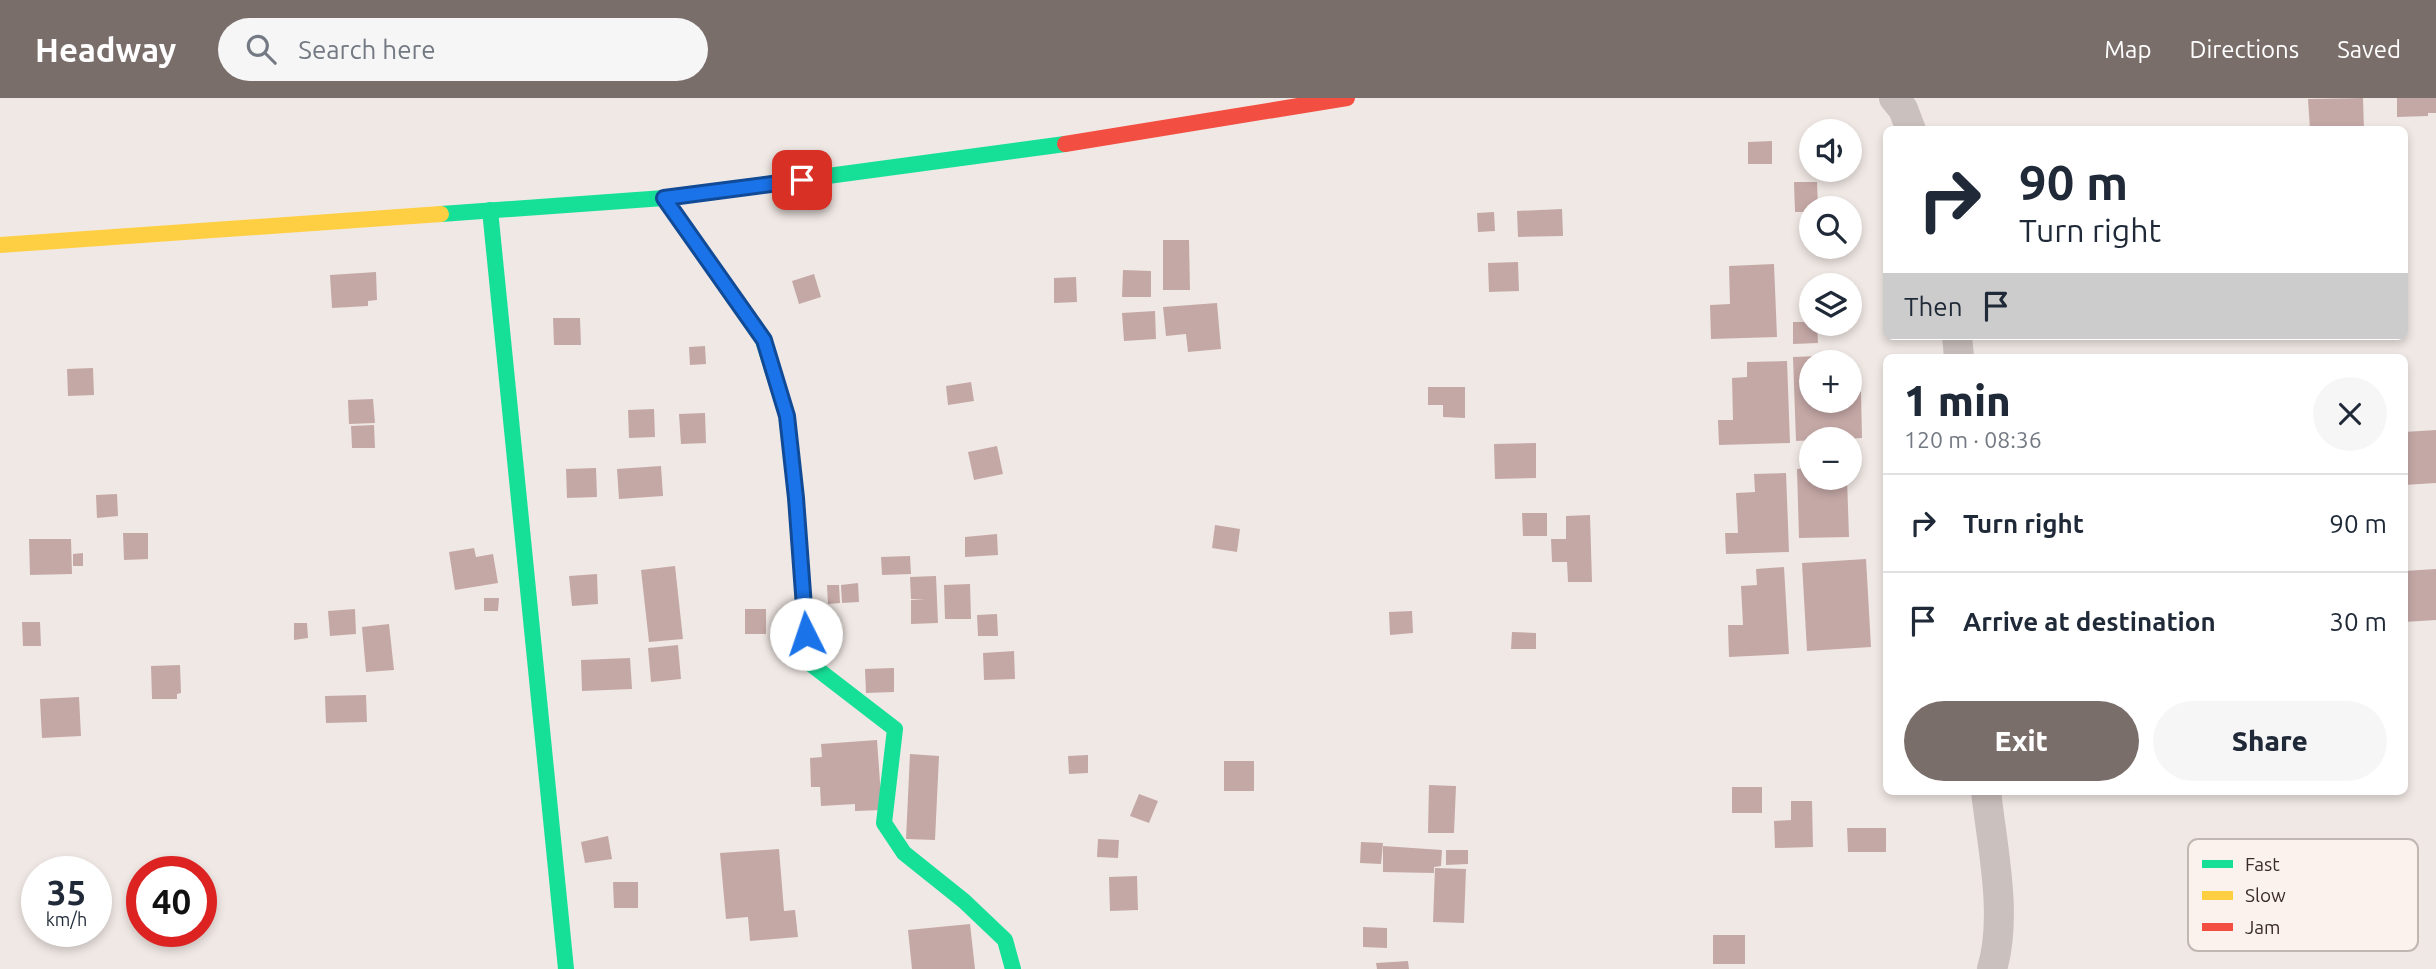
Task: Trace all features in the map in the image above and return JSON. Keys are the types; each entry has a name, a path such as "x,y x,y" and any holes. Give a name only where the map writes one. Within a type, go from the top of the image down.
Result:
{"street":[{"path":"0,245 664,198 1113,138 1347,98"},
{"path":"1894,98 1903,109 1909,126"},
{"path":"664,198 764,340 787,416 808,662 895,729 884,823 904,853 964,901 1005,940 1013,969"},
{"path":"490,210 566,969"},
{"path":"1986,795 1998,906 1998,939 1992,969"}],"building":[{"path":"2363,98 2364,126 2310,126 2308,99"},
{"path":"2397,98 2436,98 2436,113 2428,113 2428,116 2397,117"},
{"path":"1772,141 1772,164 1748,164 1748,142"},
{"path":"1794,182 1817,182 1818,196 1799,196 1799,212 1795,212"},
{"path":"1562,209 1563,236 1518,237 1517,211"},
{"path":"1494,212 1495,231 1478,232 1477,213"},
{"path":"1163,240 1189,240 1190,290 1163,290"},
{"path":"1518,262 1519,291 1489,292 1488,263"},
{"path":"1774,264 1777,337 1711,339 1710,305 1730,304 1729,266"},
{"path":"1123,270 1151,271 1151,297 1122,297"},
{"path":"376,272 377,300 368,301 368,306 332,308 330,275"},
{"path":"814,274 821,297 799,304 792,281"},
{"path":"1076,277 1077,302 1054,303 1054,278"},
{"path":"1217,303 1221,349 1188,352 1186,334 1166,336 1163,307"},
{"path":"1155,311 1156,339 1124,341 1122,313"},
{"path":"553,318 580,318 581,345 554,345"},
{"path":"1793,322 1799,322 1799,336 1818,336 1818,343 1793,344"},
{"path":"705,346 706,364 690,365 689,347"},
{"path":"1793,357 1799,357 1799,413 1861,413 1862,427 1799,427 1799,441 1796,441"},
{"path":"1787,361 1790,443 1719,445 1718,420 1733,420 1732,378 1747,377 1747,362"},
{"path":"93,368 94,395 68,396 67,369"},
{"path":"971,382 974,401 948,405 946,386"},
{"path":"1428,387 1465,387 1465,418 1443,417 1443,405 1428,405"},
{"path":"373,399 375,423 349,424 348,400"},
{"path":"654,409 655,437 629,438 628,410"},
{"path":"705,413 706,443 681,444 679,414"},
{"path":"374,425 375,448 352,448 351,426"},
{"path":"2436,430 2436,483 2408,485 2408,432"},
{"path":"1536,443 1536,478 1495,479 1494,444"},
{"path":"997,446 1003,474 974,480 968,452"},
{"path":"661,466 663,496 619,499 617,469"},
{"path":"596,468 597,497 567,498 566,469"},
{"path":"1797,469 1799,490 1847,490 1849,537 1799,538"},
{"path":"1786,473 1789,552 1726,554 1725,533 1738,533 1736,493 1755,492 1754,474"},
{"path":"117,494 118,516 97,518 96,495"},
{"path":"1522,513 1547,513 1547,536 1523,536"},
{"path":"1590,515 1592,582 1568,582 1567,562 1552,562 1551,539 1566,539 1566,516"},
{"path":"1215,525 1240,529 1237,552 1212,548"},
{"path":"123,533 148,533 148,559 124,560"},
{"path":"997,534 998,555 965,557 965,537"},
{"path":"29,539 71,539 72,574 30,575"},
{"path":"474,548 476,557 493,554 498,583 455,590 449,552"},
{"path":"83,553 83,566 73,566 73,554"},
{"path":"910,556 911,574 882,575 881,557"},
{"path":"1866,559 1871,647 1807,651 1802,563"},
{"path":"675,566 683,639 649,642 641,570"},
{"path":"1784,567 1789,654 1729,657 1728,625 1743,625 1741,586 1757,585 1756,569"},
{"path":"2436,569 2436,620 2408,622 2408,571"},
{"path":"597,574 598,604 572,606 569,576"},
{"path":"936,576 938,623 911,624 911,600 925,599 911,599 910,577"},
{"path":"858,583 859,602 842,603 841,585"},
{"path":"970,584 971,619 945,619 944,585"},
{"path":"827,585 839,585 840,603 828,604"},
{"path":"484,598 499,598 498,611 484,611"},
{"path":"355,609 356,634 330,636 328,611"},
{"path":"745,609 766,609 766,634 745,634"},
{"path":"1412,611 1413,633 1390,635 1389,612"},
{"path":"997,614 998,636 978,636 977,615"},
{"path":"22,622 40,622 41,646 23,646"},
{"path":"294,623 307,623 308,638 294,640"},
{"path":"389,624 394,670 366,672 362,627"},
{"path":"1512,632 1536,633 1536,649 1511,649"},
{"path":"678,645 681,679 651,682 648,648"},
{"path":"1014,651 1015,679 984,680 983,653"},
{"path":"630,658 632,689 582,691 581,660"},
{"path":"180,665 181,693 177,694 177,699 152,699 151,666"},
{"path":"894,668 894,692 866,693 865,669"},
{"path":"366,695 367,722 326,723 325,696"},
{"path":"79,697 81,736 42,738 40,699"},
{"path":"877,740 882,810 855,811 855,804 821,806 820,787 811,787 810,758 822,757 821,744"},
{"path":"910,754 939,756 935,840 906,839"},
{"path":"1088,755 1088,773 1069,774 1068,756"},
{"path":"1224,761 1254,761 1254,791 1224,791"},
{"path":"1429,785 1456,786 1454,833 1428,833"},
{"path":"1732,787 1762,787 1762,813 1732,813"},
{"path":"1139,794 1158,801 1149,823 1130,816"},
{"path":"1791,801 1812,801 1813,847 1775,848 1774,821 1791,820"},
{"path":"1847,828 1886,828 1886,852 1848,852"},
{"path":"608,836 612,859 585,863 581,842"},
{"path":"1098,839 1119,840 1118,858 1097,857"},
{"path":"1361,842 1383,843 1381,864 1360,863"},
{"path":"1383,846 1442,850 1441,866 1434,867 1434,873 1383,872"},
{"path":"779,849 784,911 795,910 798,937 750,941 748,917 726,919 720,853"},
{"path":"1446,850 1468,850 1468,864 1446,865"},
{"path":"1435,868 1466,869 1464,923 1433,922"},
{"path":"1137,876 1138,910 1110,911 1109,877"},
{"path":"613,882 638,882 638,908 614,908"},
{"path":"970,924 975,969 912,969 908,930"},
{"path":"1363,927 1387,928 1387,948 1363,947"},
{"path":"1713,935 1745,935 1745,964 1713,964"},
{"path":"1408,961 1409,969 1377,969 1376,963"}],"traffic: fast":[{"path":"441,214 664,198 1065,144"},
{"path":"664,198 763,340 787,416 808,662 895,729 884,823 904,853 964,901 1005,940 1013,969"},
{"path":"490,210 566,969"}],"traffic: slow":[{"path":"0,245 441,214"}],"traffic: jam":[{"path":"1065,144 1347,98"}],"route":[{"path":"802,180 664,198 764,340 787,416 806,634"}]}
